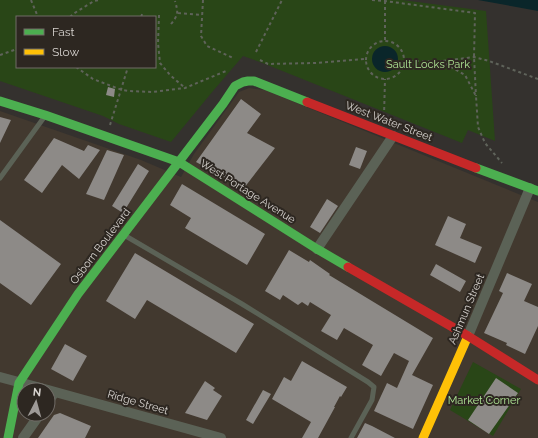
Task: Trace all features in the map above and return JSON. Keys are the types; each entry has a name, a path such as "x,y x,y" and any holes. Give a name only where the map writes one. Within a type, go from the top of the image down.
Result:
{"street":[{"name":"West Water Street","path":"238,83 246,80 254,81 534,190"},
{"name":"Osborn Boulevard","path":"20,382 78,294 224,104 238,83"},
{"name":"West Portage Avenue","path":"0,101 45,115 179,162 317,249 468,336 538,380"},
{"path":"317,249 393,136"},
{"name":"Ashmun Street","path":"423,438 534,190"},
{"name":"Ridge Street","path":"0,378 16,382"},
{"name":"Ridge Street","path":"56,393 221,438"},
{"name":"Osborn Boulevard","path":"8,438 16,398"},
{"path":"23,438 34,422"}],"lane":[{"path":"0,178 45,115"},
{"path":"124,235 242,304 374,387 372,400 351,438"}],"path":[{"path":"31,0 38,16"},
{"path":"71,16 94,1 99,0"},
{"path":"203,0 201,36 207,46 233,58"},
{"path":"256,52 282,0"},
{"path":"372,0 475,13 474,57 478,127 485,144 502,163"},
{"path":"171,24 178,13 175,1"},
{"path":"385,40 386,1"},
{"path":"141,16 143,12"},
{"path":"178,13 202,15"},
{"path":"159,15 158,43 160,63 170,75 185,88"},
{"path":"385,40 398,45 402,50 404,61 402,69 398,74 385,79 374,76 367,66 366,59 367,53 374,43 385,40"},
{"path":"0,55 16,49"},
{"path":"404,61 441,62 474,57 538,79"},
{"path":"260,60 268,64 315,63 366,59"},
{"path":"441,62 465,75 476,96"},
{"path":"77,68 93,79 122,90 152,92 185,88 226,71"},
{"path":"110,126 128,68"},
{"path":"384,116 385,79"}],"shaded area":[{"path":"249,88 265,90 538,202 538,438 0,438 0,111 141,160 181,177 194,154 239,92"}],"green space":[{"name":"Sault Locks Park","path":"0,0 402,0 486,11 495,141 468,130 462,143 243,56 171,142 119,124 103,116 0,81"},
{"name":"Market Corner","path":"473,362 521,389 493,436 450,410"}],"water":[{"path":"478,0 538,0 538,11"},
{"path":"385,46 394,50 398,59 394,68 385,72 376,68 372,59 376,50"}],"building":[{"path":"108,87 115,89 114,97 106,95"},
{"path":"241,99 261,114 247,133 275,148 244,188 196,162"},
{"path":"0,117 11,120 0,143"},
{"path":"54,138 84,151 88,145 100,150 79,179 62,165 42,193 24,180"},
{"path":"356,147 367,151 360,169 349,165"},
{"path":"107,150 124,155 104,200 86,194"},
{"path":"138,164 149,171 123,213 112,206"},
{"path":"182,184 265,234 247,265 185,228 191,218 170,205"},
{"path":"327,199 338,206 320,233 310,227"},
{"path":"448,216 466,224 460,238 482,247 475,263 435,245"},
{"path":"0,220 61,264 31,305 0,283"},
{"path":"289,250 309,262 310,260 330,274 329,275 433,338 412,375 433,385 413,429 374,411 387,383 397,388 409,361 394,353 381,376 362,365 373,345 344,328 337,340 321,331 331,315 310,302 308,306 302,302 298,305 283,295 280,300 265,291"},
{"path":"135,253 254,324 236,353 147,300 135,319 106,301"},
{"path":"436,264 466,281 460,292 430,275"},
{"path":"507,273 532,284 524,301 538,307 538,326 525,354 506,345 507,343 484,333 503,293 499,291"},
{"path":"65,344 87,356 73,381 51,369"},
{"path":"302,361 347,387 341,397 340,396 318,438 302,438 311,422 272,399 284,377 291,381"},
{"path":"496,378 518,393 489,434 468,420"},
{"path":"205,381 215,388 213,390 222,396 207,420 185,413"},
{"path":"263,390 271,394 253,424 246,420"},
{"path":"60,413 91,426 85,438 38,438 49,422 56,422 56,414"},
{"path":"365,423 372,426 395,438 357,438"}],"traffic: fast":[{"path":"8,438 19,383 78,294 223,104 235,86 243,82 254,81 307,102"},
{"path":"0,101 45,115 179,162 348,267"},
{"path":"476,168 538,191"}],"traffic: slow":[{"path":"423,438 468,336"}],"traffic: jam":[{"path":"307,102 476,168"},
{"path":"348,267 468,336 538,380"}]}
